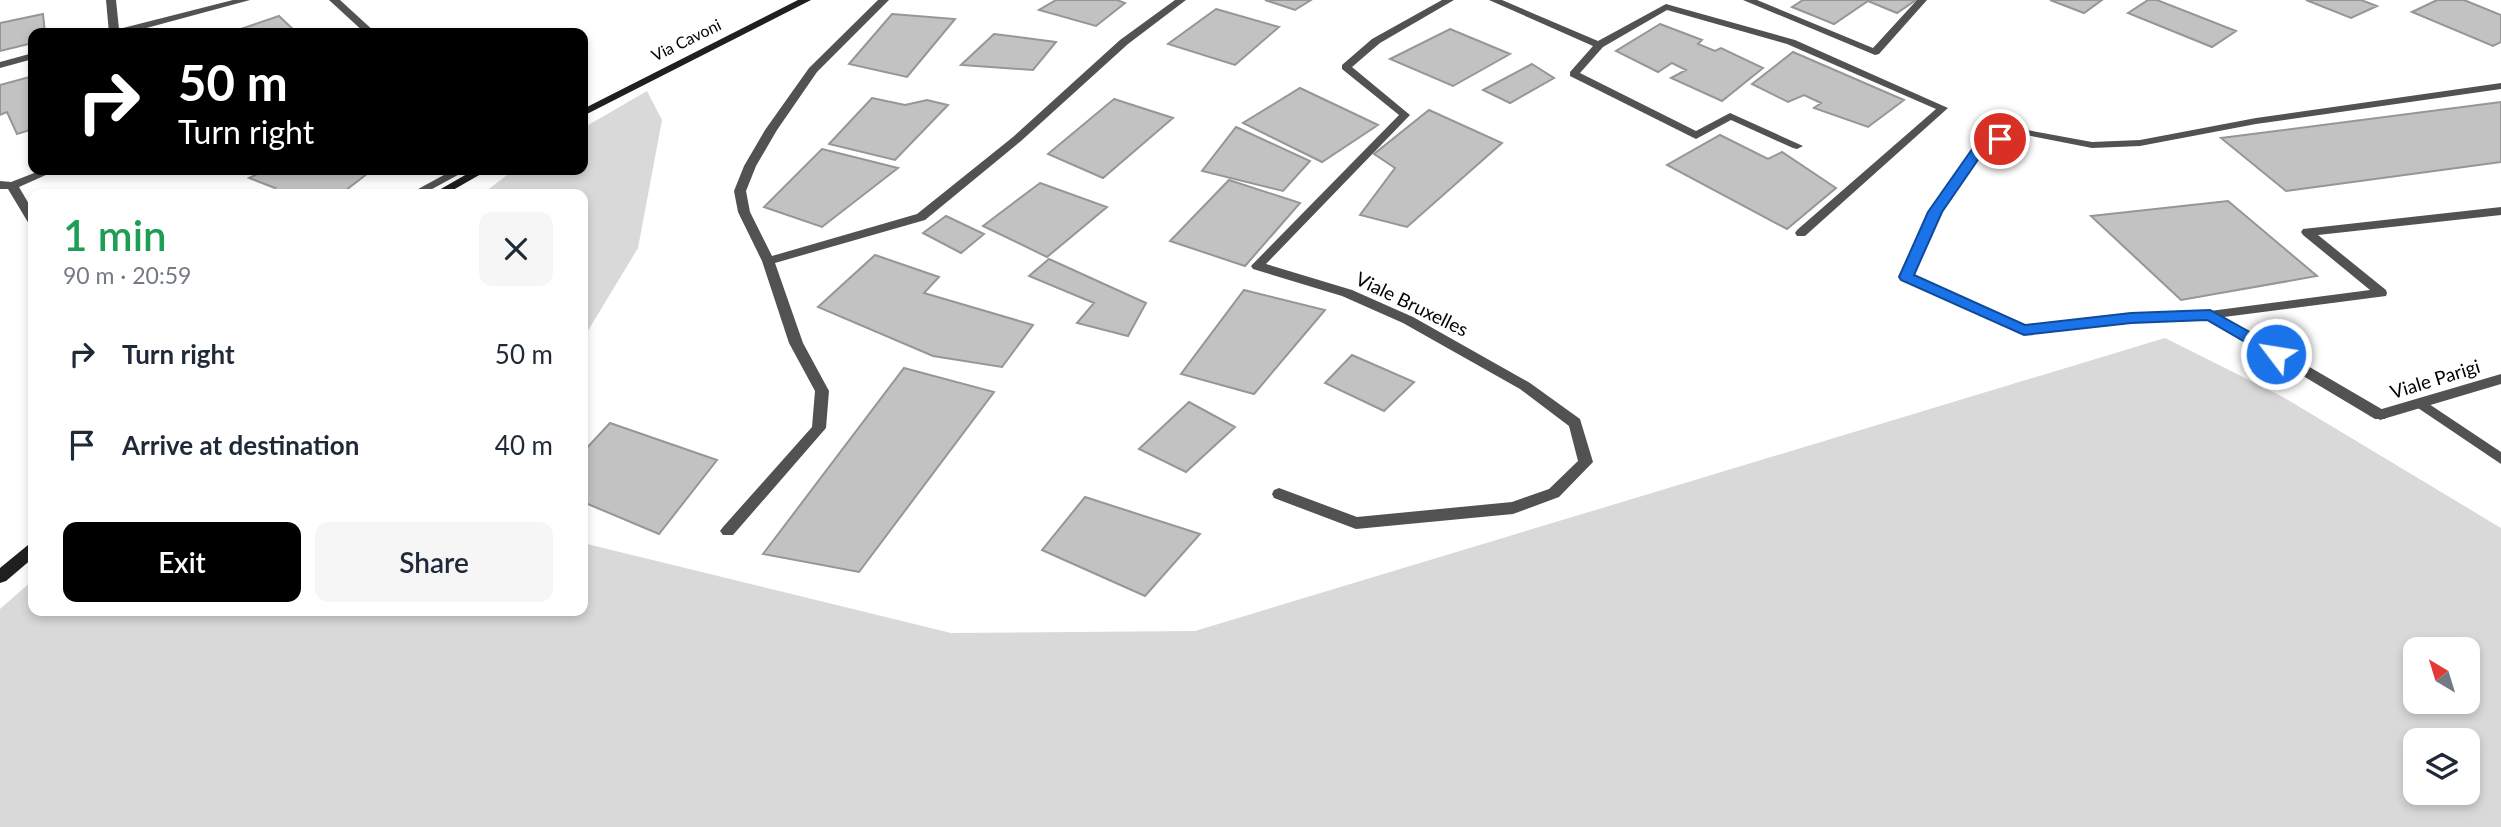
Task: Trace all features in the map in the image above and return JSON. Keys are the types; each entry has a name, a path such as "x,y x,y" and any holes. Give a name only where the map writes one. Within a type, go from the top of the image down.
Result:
{"street":[{"path":"111,0 114,28"},
{"path":"135,28 245,0"},
{"path":"334,0 365,28"},
{"name":"Via Cavoni","path":"588,110 806,0"},
{"path":"728,531 819,428 822,391 796,343 768,261 744,212 740,191 750,166 771,130 813,70 884,0"},
{"path":"768,261 921,217 1017,139 1124,42 1181,0"},
{"name":"Viale Bruxelles","path":"1279,495 1356,523 1513,508 1554,493 1586,462 1575,423 1525,386 1408,320 1348,293 1257,266 1405,115 1346,67 1376,41 1449,0"},
{"path":"1494,0 1599,45"},
{"path":"1748,0 1875,52 1922,0"},
{"path":"1797,146 1730,116 1696,136 1574,74 1599,45 1666,7 1791,42 1943,108 1801,233"},
{"path":"0,65 28,57"},
{"path":"2501,86 2256,121 2140,143 2092,145 2020,130 1980,148 1935,212 1906,277 2024,330 2131,318 2210,315 2381,293 2307,232 2501,211"},
{"path":"28,215 6,186 37,175"},
{"path":"425,189 451,175"},
{"path":"447,189 473,175"},
{"name":"Viale Parigi","path":"2210,315 2380,415 2501,379"},
{"path":"2420,403 2501,459"},
{"path":"0,577 28,553"}],"shaded area":[{"path":"647,91 662,120 638,248 588,331 588,189 489,189 507,175 588,175 588,125"},
{"path":"2165,338 2283,397 2501,528 2501,827 0,827 0,609 28,584 28,616 588,616 588,544 951,633 1195,631"}],"building":[{"path":"1056,0 1117,0 1125,3 1096,26 1039,10"},
{"path":"1265,0 1311,0 1295,10"},
{"path":"1803,0 1916,0 1897,13 1868,1 1834,24 1792,7"},
{"path":"2050,0 2102,0 2084,13"},
{"path":"2148,0 2157,0 2236,31 2212,47 2128,13"},
{"path":"2306,0 2361,0 2377,6 2351,18"},
{"path":"2437,0 2464,0 2501,15 2501,42 2493,46 2412,12"},
{"path":"1216,9 1279,27 1235,65 1168,44"},
{"path":"43,14 44,28 28,28 28,44 0,51 0,23"},
{"path":"892,14 955,19 907,77 849,64"},
{"path":"279,16 292,28 244,28"},
{"path":"1660,24 1702,40 1698,44 1715,51 1721,48 1763,68 1722,101 1671,78 1686,70 1672,63 1658,72 1616,51"},
{"path":"1450,29 1510,54 1453,86 1390,59"},
{"path":"994,34 1056,42 1033,70 961,65"},
{"path":"1793,52 1904,100 1868,127 1814,108 1821,103 1804,95 1788,102 1752,84"},
{"path":"1532,64 1554,78 1510,103 1483,90"},
{"path":"28,77 28,131 17,134 7,112 0,115 0,85"},
{"path":"1300,88 1378,125 1322,162 1243,123"},
{"path":"872,98 905,105 927,100 948,105 895,160 829,144"},
{"path":"1114,99 1173,118 1103,178 1048,154"},
{"path":"2501,102 2501,162 2286,191 2221,138"},
{"path":"1429,110 1502,143 1407,227 1360,215 1395,168 1374,154"},
{"path":"1236,127 1310,161 1283,191 1202,171"},
{"path":"1720,135 1768,159 1782,152 1836,188 1787,229 1667,165"},
{"path":"822,149 898,168 822,227 764,207"},
{"path":"255,175 366,175 347,189 273,189 249,178"},
{"path":"1229,180 1300,203 1245,266 1170,241"},
{"path":"1040,183 1107,207 1047,257 983,226"},
{"path":"2228,201 2317,276 2181,300 2091,216"},
{"path":"946,216 984,234 961,253 923,233"},
{"path":"875,255 939,277 924,293 1033,325 1002,367 933,356 818,307"},
{"path":"1049,259 1146,303 1128,336 1077,323 1094,303 1029,276"},
{"path":"1244,290 1325,310 1254,394 1181,374"},
{"path":"1352,355 1414,382 1384,411 1325,383"},
{"path":"904,368 994,392 859,572 763,554"},
{"path":"1189,402 1235,427 1186,472 1139,449"},
{"path":"610,423 717,460 659,534 588,504 588,447"},
{"path":"1085,497 1200,534 1145,596 1042,550"}],"route":[{"path":"2000,139 1980,148 1935,212 1906,277 2024,330 2131,318 2210,315 2276,354"}]}
